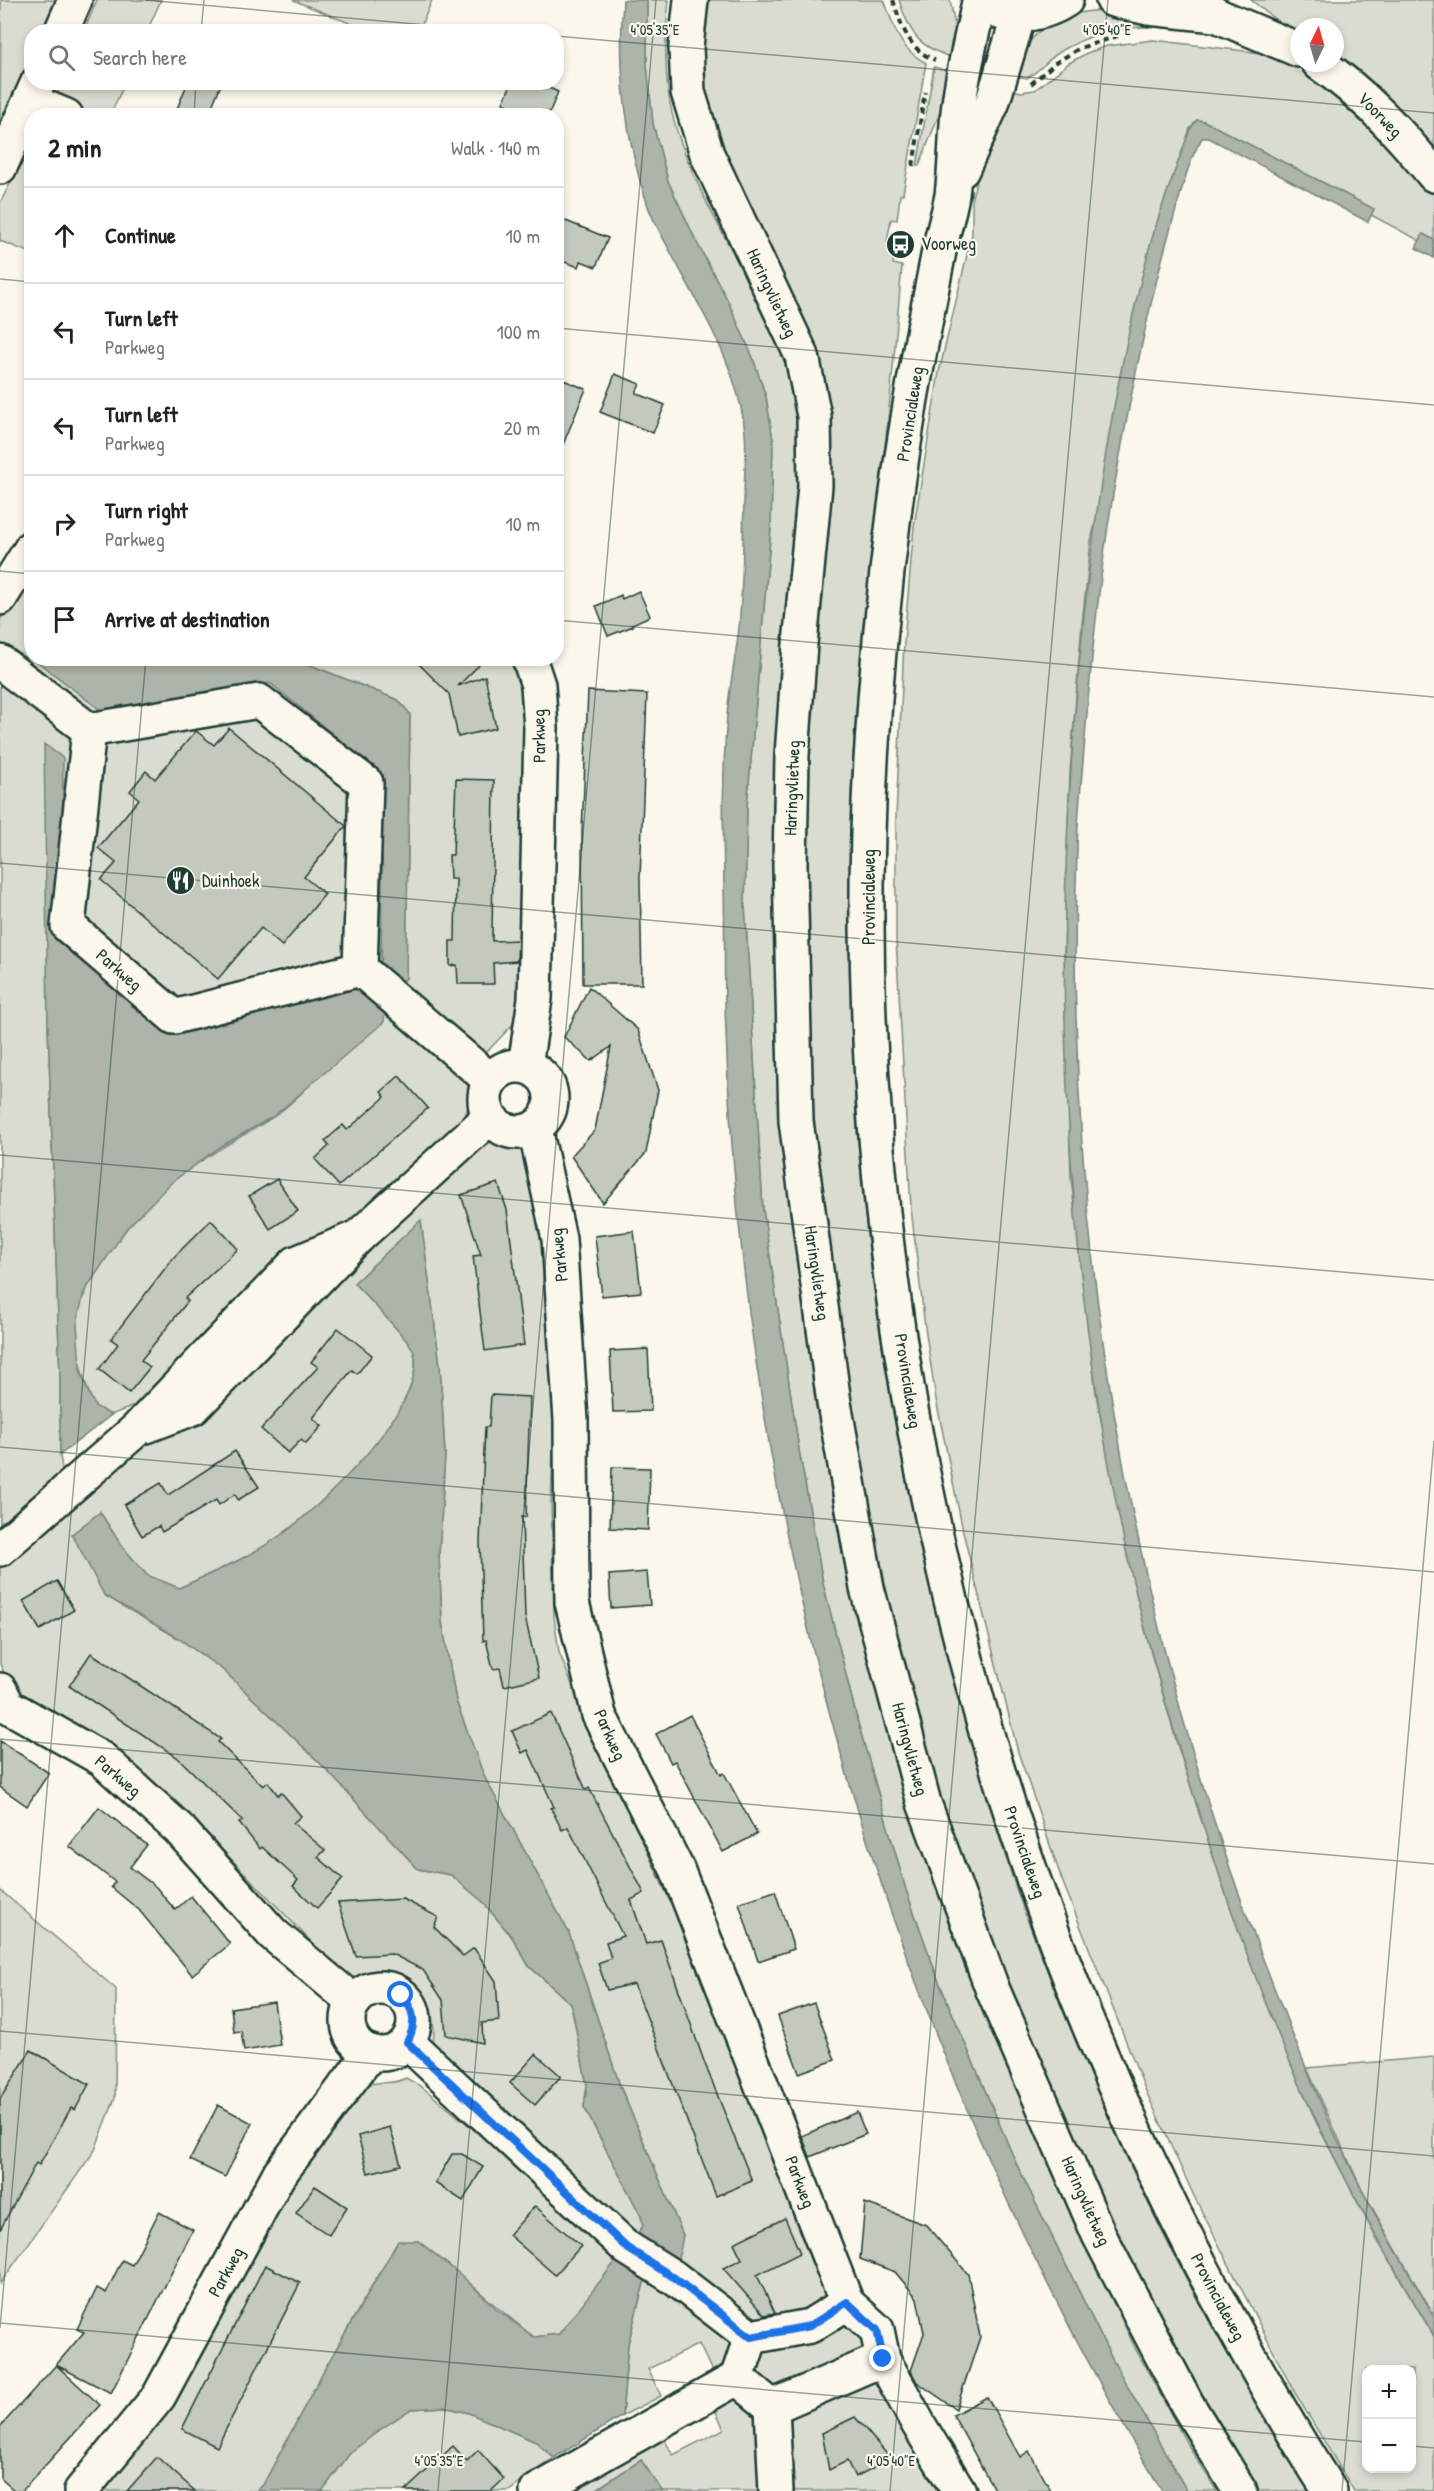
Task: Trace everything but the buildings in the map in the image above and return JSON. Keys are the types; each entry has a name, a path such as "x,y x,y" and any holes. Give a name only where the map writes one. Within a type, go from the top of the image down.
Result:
{"street":[{"path":"64,24 75,0"},
{"name":"Haringvlietweg","path":"691,0 686,47 688,92 704,144 802,356 814,416 815,486 792,755 790,866 796,1121 834,1403 867,1588 924,1803 992,1988 1100,2235 1186,2404 1240,2491"},
{"path":"977,1 998,12 1019,15 1040,12 1066,0"},
{"path":"1113,0 1148,8 1205,7 1290,46"},
{"name":"Provincialeweg","path":"977,1 959,98 952,194 911,399 892,524 878,646 871,767 868,890 872,1054 881,1175 894,1292 929,1501 955,1614 994,1759 1047,1917 1101,2056 1161,2188 1239,2337 1330,2491"},
{"name":"Provincialeweg","path":"952,194 992,104 1019,15"},
{"name":"Voorweg","path":"1332,72 1352,86 1411,146 1434,175"},
{"path":"27,108 34,92 55,108"},
{"path":"0,167 24,114"},
{"path":"0,598 24,560"},
{"path":"0,662 89,730 259,701 366,783 360,969 490,1080"},
{"name":"Parkweg","path":"525,1066 535,999 541,728 538,685 532,666"},
{"name":"Parkweg","path":"89,730 68,926 174,1017 360,969"},
{"path":"525,1066 542,1076 551,1093 549,1112 535,1128 526,1131 506,1130 490,1117 484,1099 490,1080 505,1068 525,1066"},
{"path":"0,1549 137,1429 193,1408 358,1237 490,1117"},
{"name":"Parkweg","path":"535,1128 559,1239 572,1420 572,1602 599,1715 677,1869 847,2302 877,2330 883,2359 919,2426 959,2491"},
{"name":"Parkweg","path":"0,1690 8,1706 102,1759 178,1829 273,1934 354,2002"},
{"path":"381,1989 401,1995 408,2002 414,2022 407,2042 390,2053 371,2052 362,2048 350,2031 350,2012 354,2002 371,1990 381,1989"},
{"path":"407,2042 627,2248 673,2277 751,2337 810,2326 847,2302"},
{"name":"Parkweg","path":"81,2491 159,2396 278,2176 371,2052"},
{"path":"537,2491 737,2378 751,2337"},
{"path":"772,2407 883,2359"},
{"path":"737,2378 772,2407 776,2491"}],"path":[{"path":"893,0 904,34 916,48 931,59 942,62"},
{"path":"1027,86 1036,81 1055,63 1080,48 1122,36"},
{"path":"913,166 927,81"}],"shaded area":[{"path":"1,0 62,0 51,24 24,24 24,85 0,133"},
{"path":"97,0 161,0 150,24 87,24"},
{"path":"293,0 432,0 422,24 352,24"},
{"path":"623,0 647,0 647,65 653,124 668,181 728,301 753,358 766,397 773,440 771,527 747,806 745,906 763,1210 799,1450 823,1583 858,1723 906,1890 939,1982 1016,2163 1113,2361 1187,2491 1162,2491 1066,2320 982,2144 909,1962 848,1777 798,1587 761,1395 737,1201 725,1005 724,774 728,705 740,612 745,432 735,384 717,339 655,224 640,181 625,104 622,52"},
{"path":"647,0 669,0 666,33 667,83 677,131 705,198 772,330 785,364 797,409 801,485 793,1216 831,1491 846,1573 882,1707 1091,2255 1136,2350 1185,2440 1217,2491 1187,2491 1113,2361 1016,2163 939,1982 906,1890 858,1723 823,1583 799,1450 763,1210 745,906 747,806 771,527 773,440 766,397 753,358 728,301 668,181 653,124 647,65"},
{"path":"704,0 884,0 898,36 916,57 926,63 903,194 900,195 897,220 891,219 887,242 893,242 892,250 895,252 893,264 902,266 889,408 861,653 850,839 852,1049 869,1250 883,1350 900,1449 944,1645 989,1804 1023,1908 1108,2118 1182,2271 1221,2343 1311,2491 1252,2491 1166,2342 1030,2046 936,1794 878,1573 853,1437 816,1162 809,1081 804,789 829,471 727,171 702,90 698,46"},
{"path":"899,0 950,0 958,41 956,59 933,50 918,39 908,23"},
{"path":"1251,0 1434,0 1434,150 1376,87 1344,62 1344,18 1290,18 1290,28"},
{"path":"1104,10 1216,33 1157,27 1119,29 1082,40 1063,50 1027,78 1010,75 1026,46 1046,26 1071,15"},
{"path":"1153,40 1278,55 1290,61 1290,72 1310,72 1347,100 1434,192 1434,240 1423,234 1420,241 1371,215 1374,209 1204,121 1197,120 1190,129 1091,541 1070,772 1064,952 1071,1178 1096,1394 1128,1559 1151,1653 1178,1747 1225,1892 1264,1998 1316,2122 1376,2238 1434,2336 1434,2491 1354,2491 1292,2388 1194,2196 1145,2089 1062,1880 1018,1752 964,1536 936,1399 925,1327 911,1208 896,939 896,818 904,642 914,526 939,372 972,234 972,196 1006,88 1021,92 1035,90 1069,63 1107,46"},
{"path":"934,67 952,72 947,94 919,166 917,166"},
{"path":"59,90 122,90 113,108 74,108 54,101"},
{"path":"1197,120 1204,121 1374,209 1368,222 1209,138 1202,138 1188,168 1164,253 1136,374 1107,531 1092,660 1078,818 1075,990 1081,1132 1094,1273 1114,1413 1141,1553 1175,1690 1216,1826 1263,1959 1321,2104 1361,2188 1434,2316 1434,2336 1359,2205 1300,2086 1253,1971 1212,1853 1161,1687 1128,1559 1107,1456 1078,1248 1065,1039 1065,934 1074,725 1085,605 1110,426 1134,308 1158,219 1190,129"},
{"path":"24,157 24,250 0,241 0,203"},
{"path":"1423,234 1434,240 1434,258 1416,248"},
{"path":"24,582 24,666 44,666 103,712 270,683 383,775 381,974 397,989 406,977 410,714 398,700 313,666 522,666 523,1005 518,1019 479,1060 463,1126 360,1213 156,1397 111,1415 95,1407 83,1376 76,1334 81,1305 88,1286 100,1266 128,1227 159,1193 185,1172 288,1106 311,1084 175,1024 48,928 48,1025 60,1377 60,1455 64,1482 0,1527 0,620"},
{"path":"43,666 313,666 398,700 410,714 406,978 398,989 381,974 383,775 270,683 103,712"},
{"path":"44,744 63,758 62,930 175,1024 370,986 386,1002 384,1022 274,1116 220,1147 172,1182 126,1229 84,1292 77,1323 80,1369 87,1389 95,1406 111,1415 60,1455 60,1377 48,1025"},
{"path":"493,1141 514,1146 522,1152 533,1173 542,1250 554,1429 551,1502 554,1617 559,1652 582,1710 712,1992 838,2282 817,2312 757,2321 671,2268 683,2235 620,2086 569,1933 484,1776 456,1701 442,1622 439,1555 445,1455 440,1365 421,1221 354,1283 397,1329 414,1352 414,1374 405,1399 389,1426 368,1453 321,1502 281,1535 244,1557 179,1588 147,1576 121,1545 100,1512 104,1595 178,1638 223,1670 321,1764 418,1869 451,1875 482,1901 512,1937 529,1966 571,2004 587,2085 584,2107 641,2216 643,2226 638,2236 431,2053 434,2027 432,2015 421,1995 400,1983 380,1981 360,1985 350,1982 206,1833 154,1785 102,1741 39,1703 12,1691 0,1664 0,1552 135,1443 205,1415 468,1151"},
{"path":"421,1220 440,1365 445,1455 439,1555 442,1622 456,1701 484,1776 569,1933 620,2086 683,2235 680,2253 674,2265 644,2283 628,2344 622,2416 554,2458 536,2442 469,2413 445,2407 411,2409 351,2452 322,2491 257,2491 263,2485 323,2372 398,2241 418,2241 461,2275 499,2311 534,2337 559,2334 643,2226 641,2216 584,2107 587,2085 571,2004 529,1966 512,1937 482,1901 451,1875 418,1869 321,1764 223,1670 178,1638 104,1595 72,1534 100,1512 121,1545 147,1575 179,1588 232,1564 269,1543 321,1502 368,1453 389,1426 405,1399 414,1374 414,1352 411,1347 354,1283"},
{"path":"0,1890 116,1989 115,2098 95,2150 0,2284"},
{"path":"1434,2057 1434,2316 1361,2188 1307,2068"},
{"path":"406,2078 422,2087 625,2253 559,2334 534,2337 418,2241 379,2273 263,2485 257,2491 96,2491 296,2176 364,2086 395,2082"},
{"path":"650,2277 675,2301 723,2327 737,2338 731,2360 712,2371 699,2344 648,2369 661,2396 622,2416 628,2344 644,2283"},
{"path":"845,2320 860,2327 865,2346 859,2355 798,2385 774,2388 753,2372 762,2347"},
{"path":"875,2377 948,2491 792,2491 791,2415 797,2409 848,2393"},
{"path":"736,2393 762,2410 765,2491 662,2491 641,2460 594,2491 552,2491 659,2430 673,2455 724,2429 712,2403"},
{"path":"445,2407 469,2413 536,2442 554,2458 509,2491 322,2491 351,2452 381,2429 411,2409"},
{"path":"641,2460 662,2491 594,2491"}],"place":[{"name":"Voorweg","path":"900,244"},
{"name":"Duinhoek","path":"181,881"}],"route":[{"path":"401,1995 408,2002 414,2022 407,2042 627,2248 673,2277 751,2337 810,2326 847,2302 877,2330 883,2359"}]}
